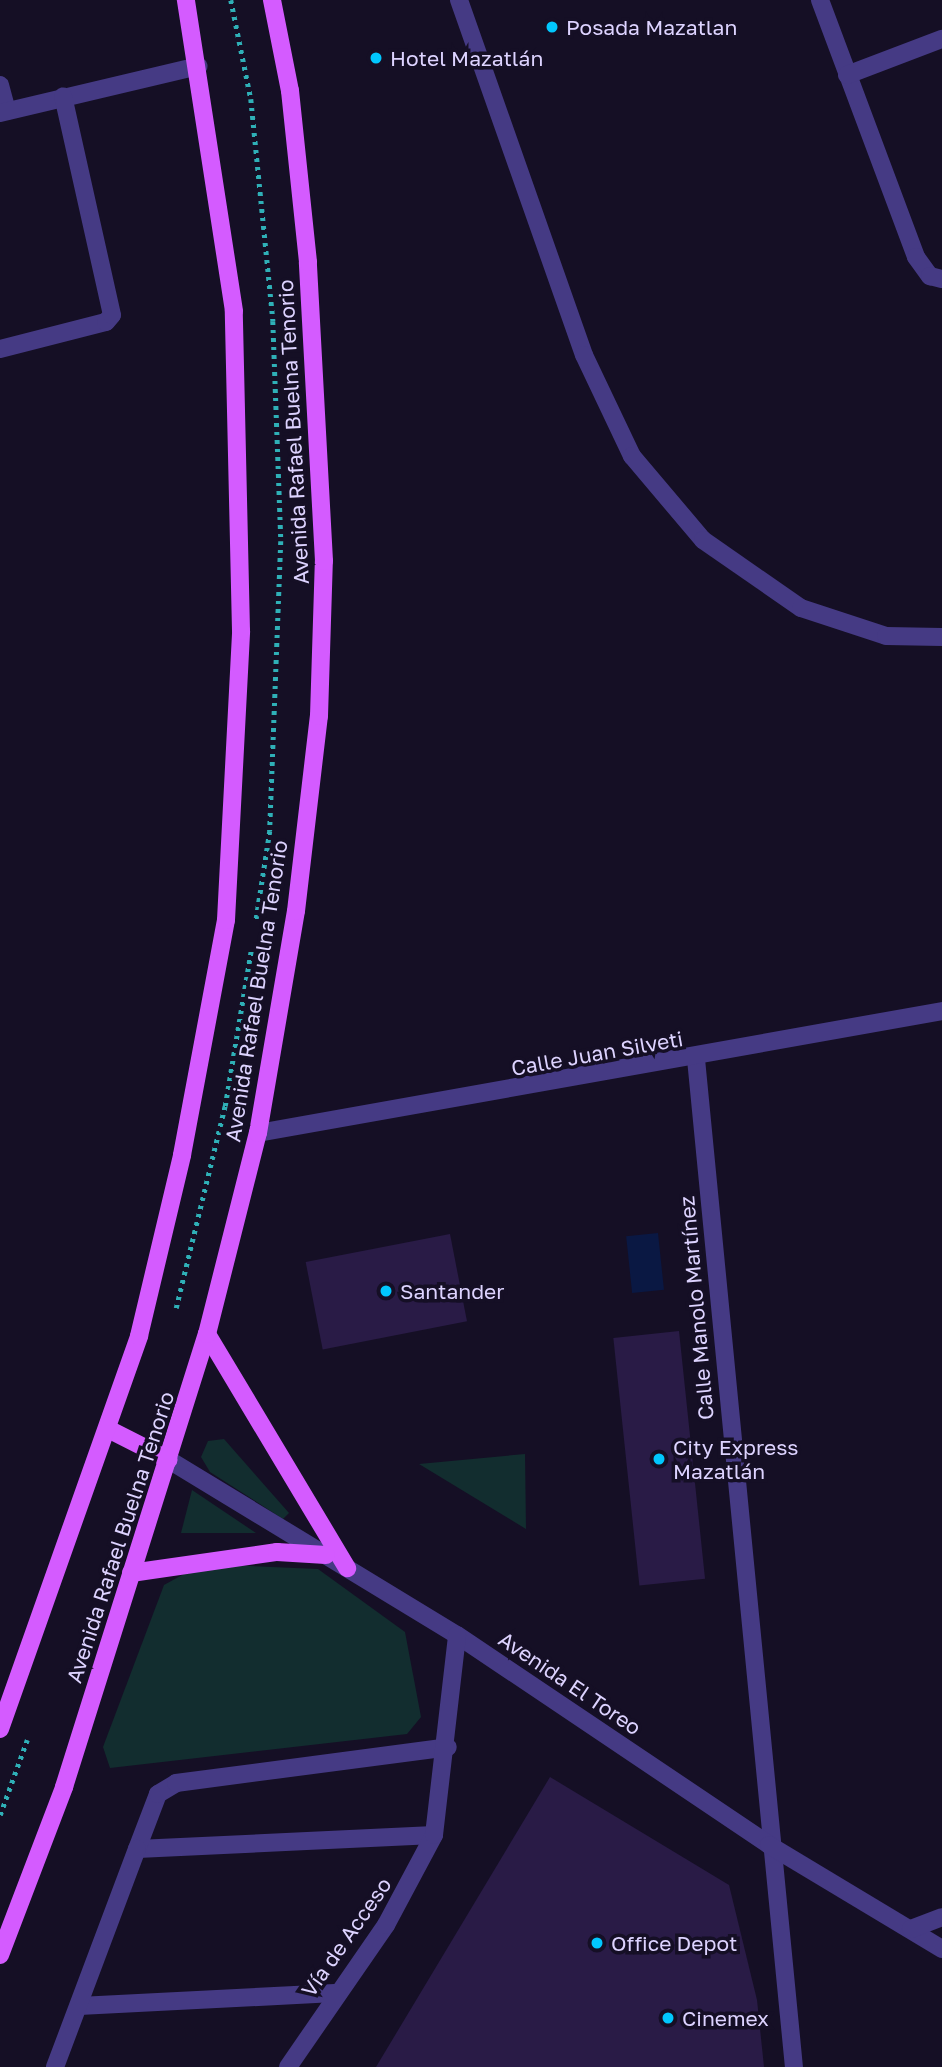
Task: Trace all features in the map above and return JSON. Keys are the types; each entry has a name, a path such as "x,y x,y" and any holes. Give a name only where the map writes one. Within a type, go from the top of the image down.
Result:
{"main road":[{"name":"Avenida Rafael Buelna Tenorio","path":"0,1729 139,1336 179,1168 226,920 239,723 234,311 199,66 186,0"},
{"name":"Avenida Rafael Buelna Tenorio","path":"0,1955 64,1787 207,1334 258,1133 314,758 324,561 308,262 290,91 272,0"},
{"path":"207,1334 347,1568"},
{"path":"108,1429 169,1460"},
{"path":"131,1573 276,1552 326,1555"}],"street":[{"path":"459,0 584,355 632,456 703,540 801,608 886,636 942,637"},
{"path":"820,0 916,257 930,276 942,278"},
{"path":"847,75 942,39"},
{"path":"0,85 3,112 199,66"},
{"path":"0,349 106,322 112,314 63,96"},
{"name":"Calle Juan Silveti","path":"258,1133 696,1059 942,1011"},
{"name":"Calle Manolo Martínez","path":"696,1059 769,1845 794,2067"},
{"name":"Avenida El Toreo","path":"169,1460 457,1635 769,1845 942,1949"},
{"name":"Vía de Acceso","path":"288,2067 335,1993 386,1925 433,1835 447,1747 457,1635"},
{"path":"55,2067 158,1794 176,1783 447,1747"},
{"path":"137,1849 433,1835"},
{"path":"911,1929 942,1917"},
{"path":"79,2006 335,1993"}],"green space":[{"path":"224,1439 289,1513 283,1519 210,1472 201,1457 208,1441"},
{"path":"525,1454 526,1529 419,1464"},
{"path":"192,1490 256,1533 181,1533"},
{"path":"202,1564 318,1569 405,1632 421,1717 407,1734 110,1768 103,1747 164,1585"}],"water":[{"path":"658,1233 664,1290 632,1293 626,1236"}],"building":[{"name":"Santander","path":"450,1234 467,1321 323,1349 306,1262"},
{"path":"679,1331 705,1579 639,1586 613,1338"},
{"name":"Office Depot","path":"550,1777 729,1885 757,2000 764,2067 376,2067"}],"place":[{"name":"Posada Mazatlan","path":"552,27"},
{"name":"Hotel Mazatlán","path":"376,58"},
{"name":"Santander","path":"386,1291"},
{"name":"City Express Mazatlán","path":"659,1459"},
{"name":"Office Depot","path":"597,1943"},
{"name":"Cinemex","path":"668,2018"}]}
